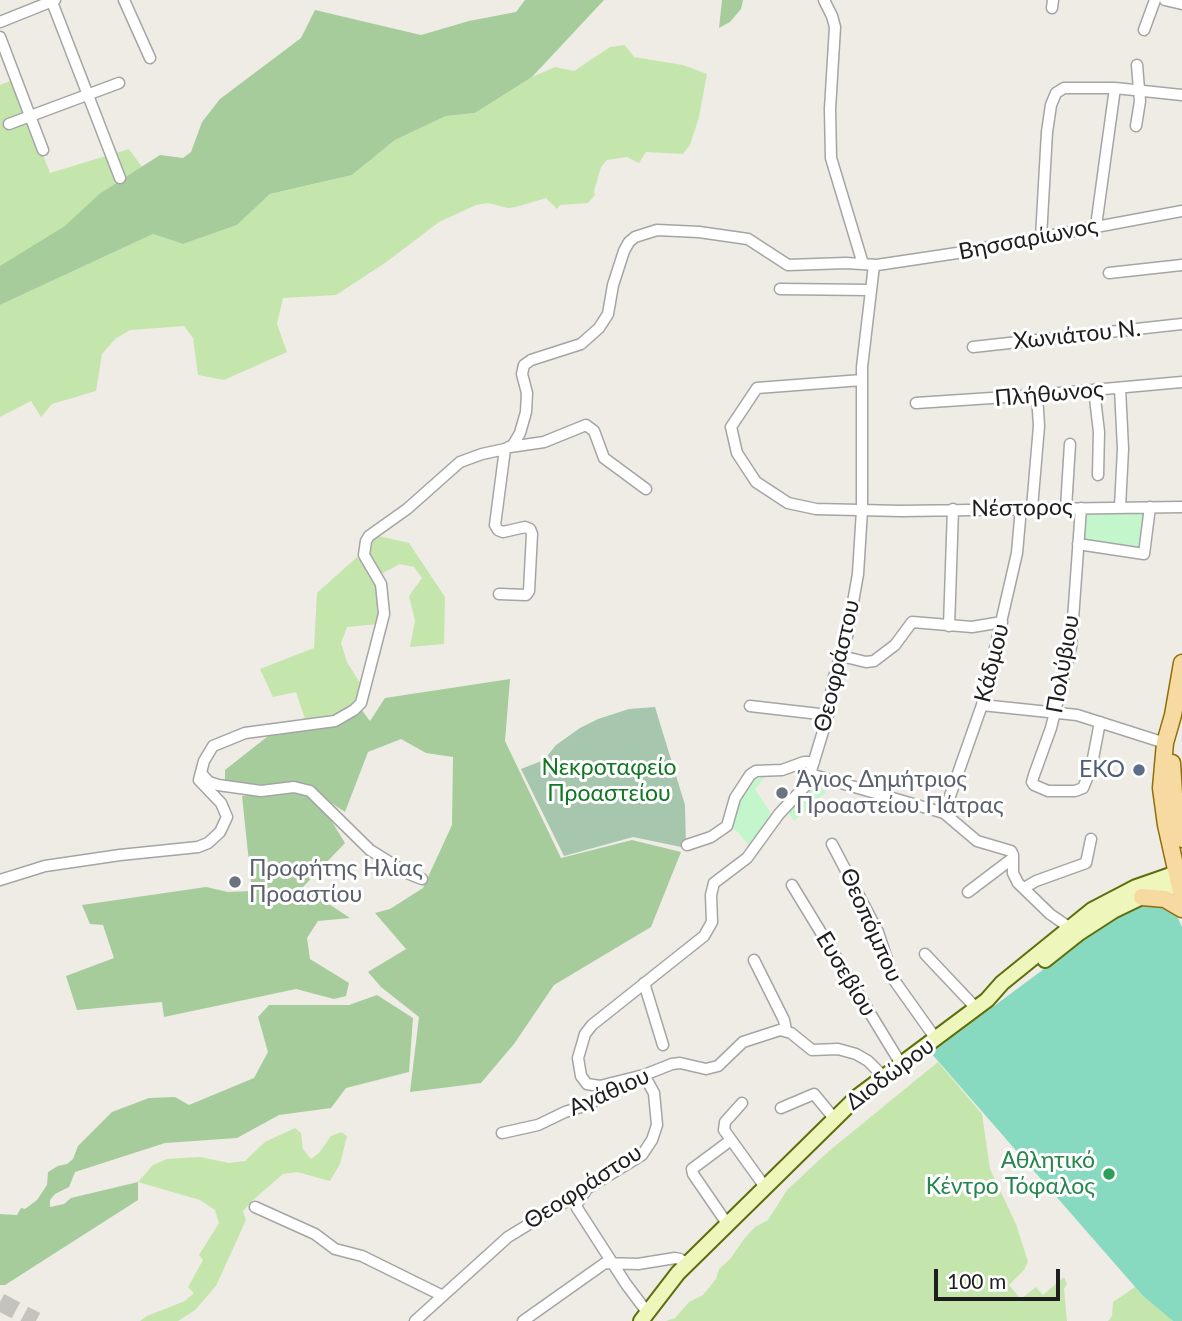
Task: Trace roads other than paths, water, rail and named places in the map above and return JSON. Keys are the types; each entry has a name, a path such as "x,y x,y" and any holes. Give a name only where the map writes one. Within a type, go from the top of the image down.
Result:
{"main road":[{"path":"1180,882 1162,798 1165,743 1182,663"},
{"path":"1173,715 1173,783 1181,833"},
{"path":"1142,897 1165,899 1182,909"}],"street":[{"path":"124,0 150,58"},
{"path":"824,0 835,27 830,109 831,158 868,264"},
{"path":"1144,30 1155,0"},
{"path":"1165,0 1182,4"},
{"path":"0,22 54,1 120,178"},
{"path":"0,37 43,150"},
{"path":"1136,126 1139,105 1137,65"},
{"path":"9,124 119,83"},
{"path":"1041,237 1047,132 1052,100 1058,91 1069,88 1115,88 1182,95"},
{"path":"1096,226 1115,88"},
{"name":"Βησσαρίωνος","path":"507,448 520,433 526,412 527,393 522,374 524,365 531,360 573,348 586,341 599,328 608,314 613,285 624,251 629,241 635,237 657,230 699,232 748,239 788,265 868,264 957,253 1182,211"},
{"name":"Θεοφράστου","path":"415,1321 508,1237 642,1155 652,1140 657,1125 654,1093 644,1075 600,1086 587,1084 581,1076 578,1058 585,1034 592,1025 707,932 712,922 711,895 714,883 752,853 779,814 805,788 828,715 833,680 848,629 858,574 862,510 862,380 870,290 868,264"},
{"path":"1110,273 1182,264"},
{"path":"780,289 870,290"},
{"name":"Χωνιάτου Ν.","path":"973,347 1182,324"},
{"name":"Νέστορος","path":"862,380 760,386 748,399 731,427 737,453 756,482 788,503 816,509 1182,507"},
{"name":"Πλήθωνος","path":"916,403 1037,396 1182,382"},
{"path":"1120,388 1123,449 1120,507"},
{"path":"1094,390 1099,432 1098,475"},
{"name":"Κάδμου","path":"944,813 982,705 1002,622 1027,508 1039,426 1037,396"},
{"path":"0,880 46,866 198,847 214,839 227,817 221,803 200,780 208,753 213,746 245,733 335,721 354,710 360,703 384,614 381,584 364,555 366,541 460,462 507,448 544,442 586,425 594,431 604,458 646,489"},
{"path":"1066,508 1070,444"},
{"path":"499,594 526,595 529,591 533,534 525,527 503,532 495,525 507,448"},
{"path":"1078,544 1144,554 1150,507"},
{"name":"Πολύβιου","path":"1081,508 1071,647 1051,728 1032,782 1042,789 1075,791 1083,788 1091,769 1100,722"},
{"path":"949,626 953,509"},
{"path":"841,656 866,662 874,661 895,645 912,622 972,627 1002,622"},
{"path":"982,705 1077,715 1165,743"},
{"path":"750,706 828,715"},
{"path":"687,845 711,837 727,825 735,799 750,775 756,771 786,770 804,762 814,762"},
{"path":"201,772 209,782 218,785 261,792 294,787 310,791 370,850 422,879"},
{"path":"810,774 944,813 973,839 1009,850 1013,858 1014,875 1024,888 1050,914 1074,930 1180,882"},
{"path":"1024,888 1086,863 1091,839"},
{"name":"Θεοπόμπου","path":"832,844 878,932 894,980 936,1039"},
{"path":"968,892 1013,858"},
{"name":"Διοδώρου","path":"644,1316 687,1264 833,1117 883,1076 981,1004 1002,983 1074,930 1108,901 1136,887 1180,882"},
{"name":"Ευσεβίου","path":"792,885 901,1064"},
{"path":"925,954 981,1004"},
{"path":"754,960 784,1020 786,1031 812,1050 838,1049 856,1054 868,1061 883,1076"},
{"path":"644,982 663,1045"},
{"name":"Αγάθιου","path":"502,1133 538,1125 587,1105 644,1075 680,1063 706,1069 718,1066 745,1041 775,1031 786,1031"},
{"path":"781,1108 814,1094 833,1117"},
{"path":"742,1103 723,1126 765,1187"},
{"path":"728,1225 692,1169 731,1140"},
{"path":"586,1188 577,1204 578,1208 644,1316"},
{"path":"255,1207 315,1234 335,1249 362,1256 441,1295"},
{"path":"523,1321 600,1266 677,1258 687,1264"}],"tunnel":[{"path":"0,1302 36,1321"}],"place":[{"name":"EKO","path":"1139,770"},
{"name":"Άγιος Δημήτριος Προαστείου Πάτρας","path":"782,793"},
{"name":"Προφήτης Ηλίας Προαστίου","path":"235,882"},
{"name":"Αθλητικό Κέντρο Τόφαλος","path":"1109,1174"}],"park label":[{"name":"Νεκροταφείο Προαστείου","path":"609,781"}]}
